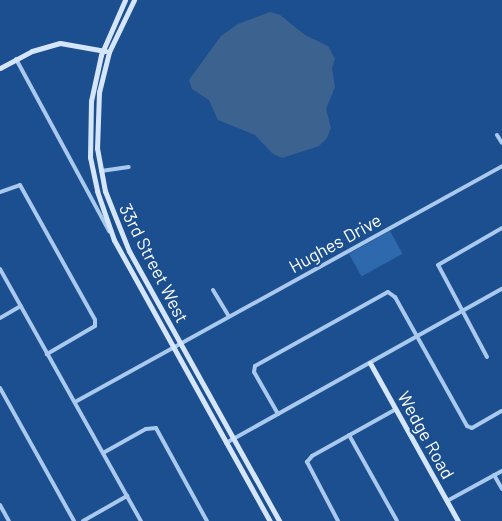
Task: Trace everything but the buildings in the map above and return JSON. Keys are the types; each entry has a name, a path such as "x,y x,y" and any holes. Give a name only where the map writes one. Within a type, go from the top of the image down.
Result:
{"main road":[{"name":"33rd Street West","path":"125,0 102,50 92,92 89,137 97,191 114,240 270,521"},
{"name":"33rd Street West","path":"134,0 109,52 97,111 101,171 119,230 279,521"},
{"path":"0,68 16,59 60,43 109,52"},
{"name":"Wedge Road","path":"370,363 458,521"}],"street":[{"name":"33rd Street West","path":"16,59 70,155 114,240"},
{"path":"497,135 502,143"},
{"name":"Hughes Drive","path":"75,402 502,166"},
{"path":"101,171 129,167"},
{"path":"0,192 20,185 95,320 96,326 47,354"},
{"path":"487,357 438,265 502,228"},
{"path":"0,268 141,521"},
{"path":"226,443 502,289"},
{"path":"213,290 229,317"},
{"path":"278,414 254,372 256,366 385,293 395,297 466,426 472,428 502,411"},
{"path":"0,318 21,306"},
{"path":"0,388 74,521"},
{"path":"338,521 307,462 312,456 396,409"},
{"path":"103,453 146,430 156,428 207,521"},
{"path":"349,435 397,521"},
{"path":"447,501 502,471"},
{"path":"494,475 502,489"},
{"path":"83,521 127,496"},
{"path":"0,505 9,521"}],"shaded area":[{"path":"270,12 280,15 305,35 328,46 335,59 332,68 335,87 326,109 331,128 327,138 319,146 282,158 272,153 255,135 218,120 209,100 192,89 189,80 221,36 238,24"},
{"path":"390,231 403,254 361,277 349,254"}]}
